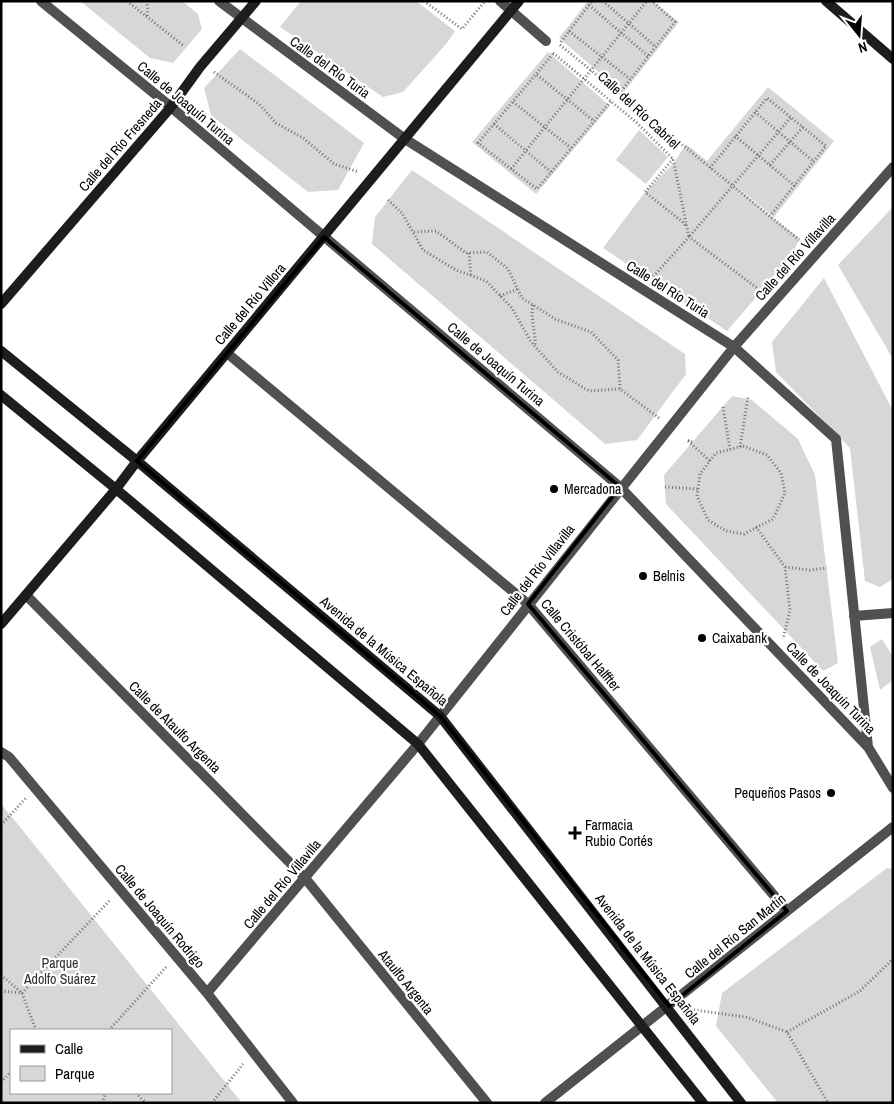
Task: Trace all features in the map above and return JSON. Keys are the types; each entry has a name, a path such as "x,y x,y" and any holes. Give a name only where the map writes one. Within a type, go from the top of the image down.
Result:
{"street":[{"name":"Calle de Joaquín Turina","path":"41,1 171,107 620,487 868,747 893,788"},
{"name":"Calle del Río Turia","path":"219,1 404,139 734,347 836,439 868,747"},
{"name":"Calle del Río Fresneda","path":"1,304 171,107 200,67 256,1"},
{"path":"500,1 549,43"},
{"name":"Calle del Río Villora","path":"1,624 116,489 137,461 519,1"},
{"path":"826,1 893,59"},
{"name":"Calle del Río Villavilla","path":"207,993 418,744 620,487 734,347 893,168"},
{"name":"Avenida de la Música Española","path":"1,351 137,461 440,716 669,1006 741,1103"},
{"name":"Calle Cristóbal Halffter","path":"227,353 528,604 787,912"},
{"path":"1,395 116,489 418,744 702,1103"},
{"name":"Calle de Ataulfo Argenta","path":"26,595 305,878"},
{"path":"854,616 893,613"},
{"name":"Calle de Joaquín Rodrigo","path":"1,752 9,758 35,788 207,993 293,1103"},
{"name":"Calle del Río San Martín","path":"546,1103 893,827"},
{"name":"Ataulfo Argenta","path":"305,878 486,1103"}],"path":[{"path":"127,1 184,46"},
{"path":"146,1 147,16"},
{"path":"424,1 462,28 485,1"},
{"path":"603,1 656,47"},
{"path":"511,169 647,1"},
{"path":"619,94 675,22 652,1"},
{"path":"559,44 590,3 648,56"},
{"path":"569,31 630,79"},
{"path":"549,43 559,44 799,240"},
{"name":"Calle del Río Cabriel","path":"549,43 554,53 611,101 673,159 689,237"},
{"path":"554,53 478,143 537,189 611,101"},
{"path":"200,67 218,73 234,88 259,104 276,123 303,138 334,164 374,177"},
{"path":"537,75 594,121"},
{"path":"710,168 767,98 791,117 826,146 770,216"},
{"path":"513,102 571,148"},
{"path":"755,112 814,162"},
{"path":"643,289 791,117"},
{"path":"494,124 551,172"},
{"path":"770,165 803,127"},
{"path":"735,136 795,186"},
{"path":"673,159 645,192 684,223 689,237 757,288"},
{"path":"388,200 402,212 423,250 456,270 486,281 512,308 535,347 558,372 589,391 620,389 669,426"},
{"path":"414,232 436,231 466,253 487,252 508,269 522,298 555,319 591,332 618,360 620,389"},
{"path":"469,253 472,276"},
{"path":"500,296 518,289"},
{"path":"533,305 531,315 536,333 535,347"},
{"path":"740,447 748,397"},
{"path":"722,407 730,449"},
{"path":"692,442 686,440 710,461"},
{"path":"740,447 767,455 781,473 784,494 773,519 744,534 726,532 708,520 697,496 700,474 716,453 740,447"},
{"path":"665,486 698,488"},
{"path":"756,527 785,567 790,610 780,655"},
{"path":"785,567 810,570 827,568"},
{"path":"1,825 35,788"},
{"path":"22,993 120,890"},
{"path":"110,1029 176,957"},
{"path":"787,1032 860,991 893,959"},
{"path":"1,974 22,993 36,1029"},
{"path":"1,991 22,993"},
{"path":"669,1006 746,1017 787,1032 828,1103"},
{"path":"212,1103 253,1052"},
{"path":"1,1082 10,1073"},
{"path":"137,1094 146,1103"}],"highlighted area":[{"path":"324,237 620,487 528,604 787,911 669,1006 440,716 137,461"}],"green space":[{"path":"80,1 182,1 198,14 202,29 173,63 150,58"},
{"path":"301,1 416,1 455,31 447,43 403,92 383,97 280,27"},
{"path":"588,1 652,1 679,22 623,93 559,38"},
{"path":"240,49 364,143 338,190 308,192 211,115 204,88"},
{"path":"548,52 610,106 536,194 472,142"},
{"path":"768,87 834,141 774,217 730,181 770,216 800,238 791,256 727,331 603,248 645,192 674,163 686,144 707,161"},
{"path":"639,130 668,157 646,184 616,160"},
{"path":"412,170 685,354 686,374 637,440 605,444 372,244 375,217"},
{"path":"893,207 893,359 838,265"},
{"path":"824,278 893,411 893,579 880,587 865,581 850,448 776,372 772,342"},
{"path":"732,396 752,400 798,439 815,475 838,663 823,671 666,504 664,475"},
{"path":"882,639 893,657 893,680 880,690 870,647"},
{"name":"Parque Adolfo Suárez","path":"1,804 16,822 242,1103 1,1103"},
{"path":"887,868 893,869 893,1103 778,1103 716,1026 722,993"}],"place":[{"name":"Mercadona","path":"554,489"},
{"name":"Belnis","path":"643,576"},
{"name":"Caixabank","path":"702,638"},
{"name":"Pequeños Pasos","path":"831,793"},
{"name":"Farmacia Rubio Cortés","path":"575,833"}]}
